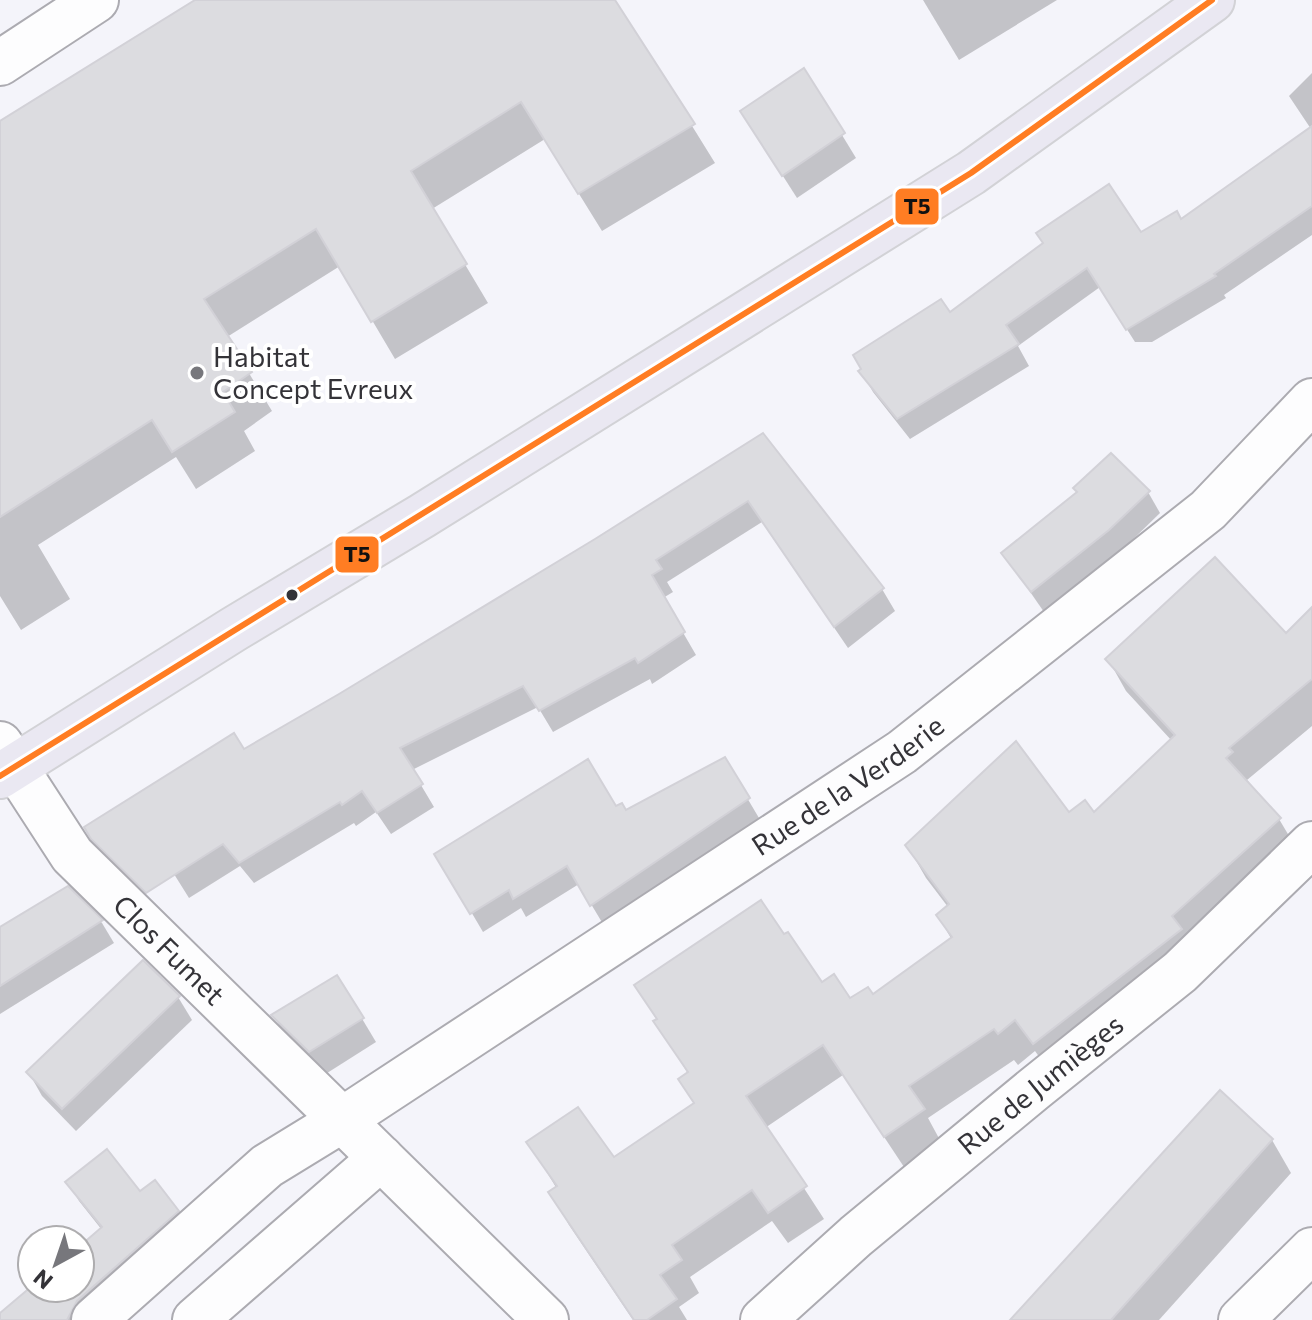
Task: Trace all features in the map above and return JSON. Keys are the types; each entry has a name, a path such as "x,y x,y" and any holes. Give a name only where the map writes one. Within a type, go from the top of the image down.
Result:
{"main road":[{"path":"4,762 422,516 971,173 1212,0"}],"street":[{"path":"0,63 96,0"},
{"name":"Rue de la Verderie","path":"94,1320 267,1166 342,1120 902,752 1208,510 1312,401"},
{"name":"Clos Fumet","path":"4,762 72,855 546,1320"},
{"name":"Rue de Jumièges","path":"763,1320 903,1197 1180,972 1312,844"},
{"path":"195,1320 381,1158"},
{"path":"1241,1320 1312,1250"}],"building":[{"path":"195,0 615,0 695,124 578,194 521,102 411,171 467,264 371,322 316,229 204,299 252,372 223,392 235,412 172,452 152,420 0,517 0,121"},
{"path":"804,68 845,133 782,176 740,111"},
{"path":"1312,126 1312,206 1214,274 1216,276 1126,330 1087,268 1006,325 1019,344 897,419 858,371 861,369 853,355 941,299 950,312 1043,243 1036,233 1109,184 1141,232 1177,211 1181,219"},
{"path":"763,433 884,588 834,627 748,501 656,560 662,569 652,575 685,632 638,663 635,658 539,711 523,686 400,748 423,784 377,813 362,791 239,863 223,844 146,893 91,839 84,827 234,733 244,749 595,539"},
{"path":"1111,453 1150,491 1109,530 1031,592 1001,553 1077,492 1073,488"},
{"path":"1215,557 1286,633 1312,607 1312,679 1229,748 1233,752 1226,758 1281,818 1172,916 1182,929 1033,1044 1015,1020 998,1034 994,1029 909,1086 925,1109 884,1137 823,1045 746,1096 807,1186 768,1213 752,1190 672,1245 682,1260 660,1275 677,1299 647,1320 634,1320 548,1192 557,1186 526,1142 578,1107 614,1157 694,1103 678,1079 688,1072 653,1021 657,1019 634,985 761,900 784,934 788,932 822,982 834,974 850,998 868,987 873,994 952,937 936,915 949,904 905,845 1016,741 1069,812 1085,800 1094,812 1175,735 1105,659"},
{"path":"725,757 750,798 590,906 567,866 513,899 509,890 470,914 434,854 588,759 616,806 622,803 626,810"},
{"path":"68,886 103,920 0,986 0,927"},
{"path":"143,960 180,996 62,1109 26,1072"},
{"path":"337,975 364,1018 309,1052 271,1015"},
{"path":"1220,1090 1273,1139 1111,1320 1010,1320"},
{"path":"107,1149 140,1191 155,1180 179,1211 96,1284 96,1232 102,1227 65,1182"},
{"path":"16,1300 16,1304 75,1304 67,1320 0,1320 0,1313"}],"transit line":[{"name":"T5","path":"0,776 971,173 1212,0"}],"place":[{"name":"Habitat Concept Evreux","path":"197,373"}]}
